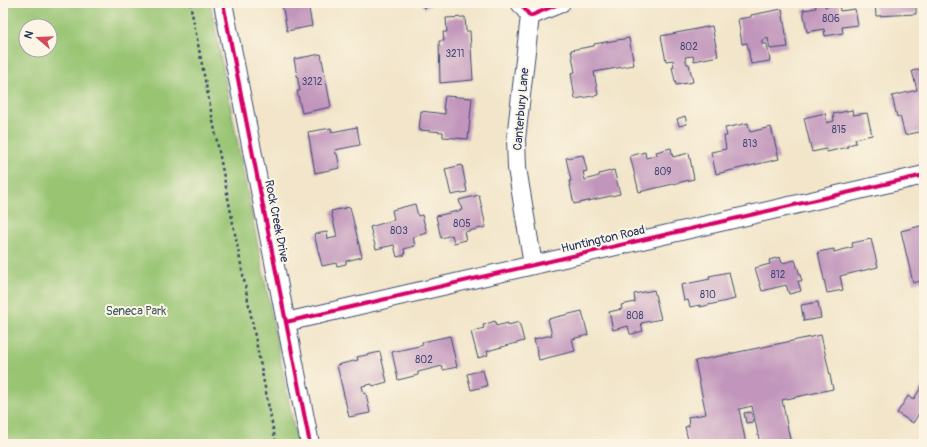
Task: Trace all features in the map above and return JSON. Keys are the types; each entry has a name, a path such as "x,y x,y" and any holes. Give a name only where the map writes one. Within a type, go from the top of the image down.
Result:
{"street":[{"name":"Rock Creek Drive","path":"223,3 310,444"},
{"path":"525,9 561,3"},
{"name":"Canterbury Lane","path":"525,9 516,139 517,168 533,265"},
{"name":"Huntington Road","path":"286,322 924,175"}],"path":[{"path":"190,3 276,444"}],"green space":[{"name":"Seneca Park","path":"3,3 210,3 297,444 3,444"}],"building":[{"path":"282,3 323,4 307,7 309,9 312,26 287,31"},
{"path":"421,3 437,3 424,8"},
{"path":"815,3 825,3 825,7 839,4 840,11 855,9 858,25 842,27 843,33 825,36 824,29 807,32 803,10 816,8"},
{"path":"875,3 916,3 916,14 876,16"},
{"path":"782,9 788,47 770,49 768,38 762,40 762,44 767,44 770,61 751,64 747,43 742,44 738,19"},
{"path":"465,17 466,31 470,31 473,80 440,83 439,41 444,41 443,32 447,32 446,18"},
{"path":"712,26 718,56 694,61 693,56 685,57 687,64 689,64 693,82 676,85 672,67 674,67 673,60 666,61 661,36"},
{"path":"629,38 634,65 594,72 598,95 575,99 571,73 575,72 571,50 594,46 594,44"},
{"path":"321,54 331,107 302,113 297,91 300,91 294,59"},
{"path":"924,68 924,131 905,135 900,116 897,117 892,96 917,90 912,71"},
{"path":"445,96 472,98 468,139 443,137 443,132 419,130 421,111 445,114 445,110 443,109"},
{"path":"852,110 853,115 867,113 872,135 855,139 856,143 848,145 848,147 827,152 826,149 812,152 804,118 825,113 827,123 834,121 833,114"},
{"path":"685,116 687,124 679,126 677,119"},
{"path":"748,123 750,132 771,127 779,159 716,174 711,152 726,149 724,136 727,136 725,128"},
{"path":"357,127 360,145 335,150 340,168 315,173 308,132 331,128 332,132"},
{"path":"671,148 673,157 689,153 694,179 639,192 630,156 645,152 646,158 657,155 656,152"},
{"path":"583,155 587,171 583,172 585,180 614,170 620,194 574,204 566,158"},
{"path":"462,165 467,192 451,195 445,169"},
{"path":"479,195 486,227 464,232 466,240 454,243 452,235 441,238 436,216 462,210 459,200"},
{"path":"415,204 418,216 422,215 427,233 413,237 415,246 404,249 405,255 397,257 394,245 376,249 370,227 394,220 392,210"},
{"path":"350,207 362,257 346,261 346,264 337,266 336,263 322,266 314,234 327,232 328,239 337,237 331,211"},
{"path":"924,225 924,280 913,283 901,231"},
{"path":"871,239 878,267 840,276 843,290 827,293 818,252 834,249 834,252 853,247 852,243"},
{"path":"780,257 782,263 795,260 802,281 798,281 801,291 789,294 786,285 762,291 755,268 770,264 769,260"},
{"path":"729,272 735,299 700,307 700,305 690,307 688,300 684,301 681,285 710,279 709,276"},
{"path":"654,290 661,319 641,323 643,331 632,334 630,334 628,326 613,330 609,312 622,309 621,305 635,302 634,294"},
{"path":"818,302 821,318 804,321 801,305"},
{"path":"582,311 588,335 572,339 575,351 539,360 534,339 552,335 548,319"},
{"path":"495,321 496,326 519,322 524,341 487,351 488,355 478,358 471,332 484,328 483,325"},
{"path":"821,335 833,389 782,400 791,444 760,444 752,406 739,409 746,444 689,444 685,427 689,426 688,417 706,414 695,361"},
{"path":"450,336 457,367 443,370 442,366 418,372 418,375 398,380 392,352 423,345 422,342"},
{"path":"380,352 387,382 373,386 372,384 362,386 364,394 366,393 370,413 349,417 337,365 358,360 357,357"},
{"path":"483,370 487,386 471,390 467,374"},
{"path":"924,383 924,412 921,410 913,423 897,413 908,396 913,400"},
{"path":"751,412 753,422 746,423 744,413"}],"cycle path":[{"path":"223,3 310,444"},
{"path":"520,3 530,16 561,3"},
{"path":"286,322 924,175"}]}
